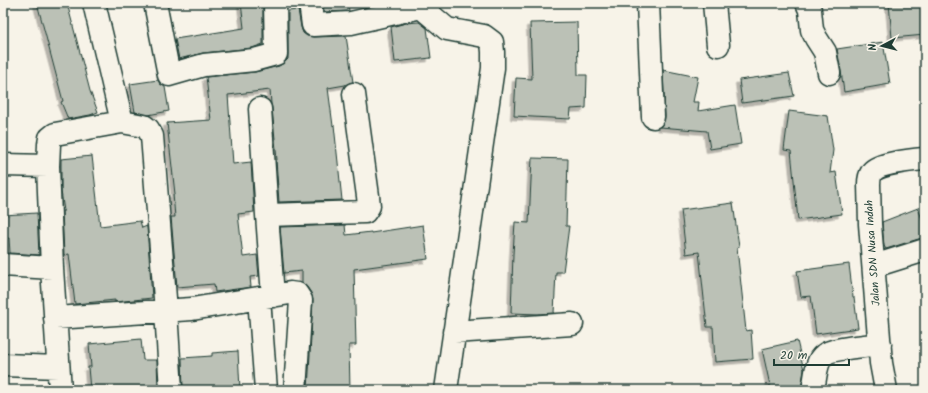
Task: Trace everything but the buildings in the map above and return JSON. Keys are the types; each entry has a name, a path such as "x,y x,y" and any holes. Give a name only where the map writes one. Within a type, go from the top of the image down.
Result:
{"street":[{"path":"94,3 122,122"},
{"path":"155,3 169,75 204,65 254,60 276,54 275,3"},
{"path":"310,3 314,25 351,23 421,7 447,29 484,36 492,42 493,68 446,390"},
{"path":"648,3 653,117"},
{"path":"714,3 718,45"},
{"path":"807,3 810,10 812,30 825,52 829,73"},
{"path":"267,215 365,212 369,206 354,94"},
{"path":"260,109 267,215 266,390"},
{"path":"60,390 52,268 48,166 50,138 55,134 122,122 144,126 148,129 152,136 171,390"},
{"name":"Jalan SDN Nusa Indah","path":"886,390 880,344 870,224 869,184 872,172 875,169 893,163 925,159"},
{"path":"3,165 48,166"},
{"path":"874,266 925,250"},
{"path":"3,265 52,268"},
{"path":"55,318 192,309 290,293 296,294 301,300 295,390"},
{"path":"454,332 572,324"},
{"path":"814,384 818,364 823,355 830,351 880,344"},
{"path":"3,365 58,367"}]}
